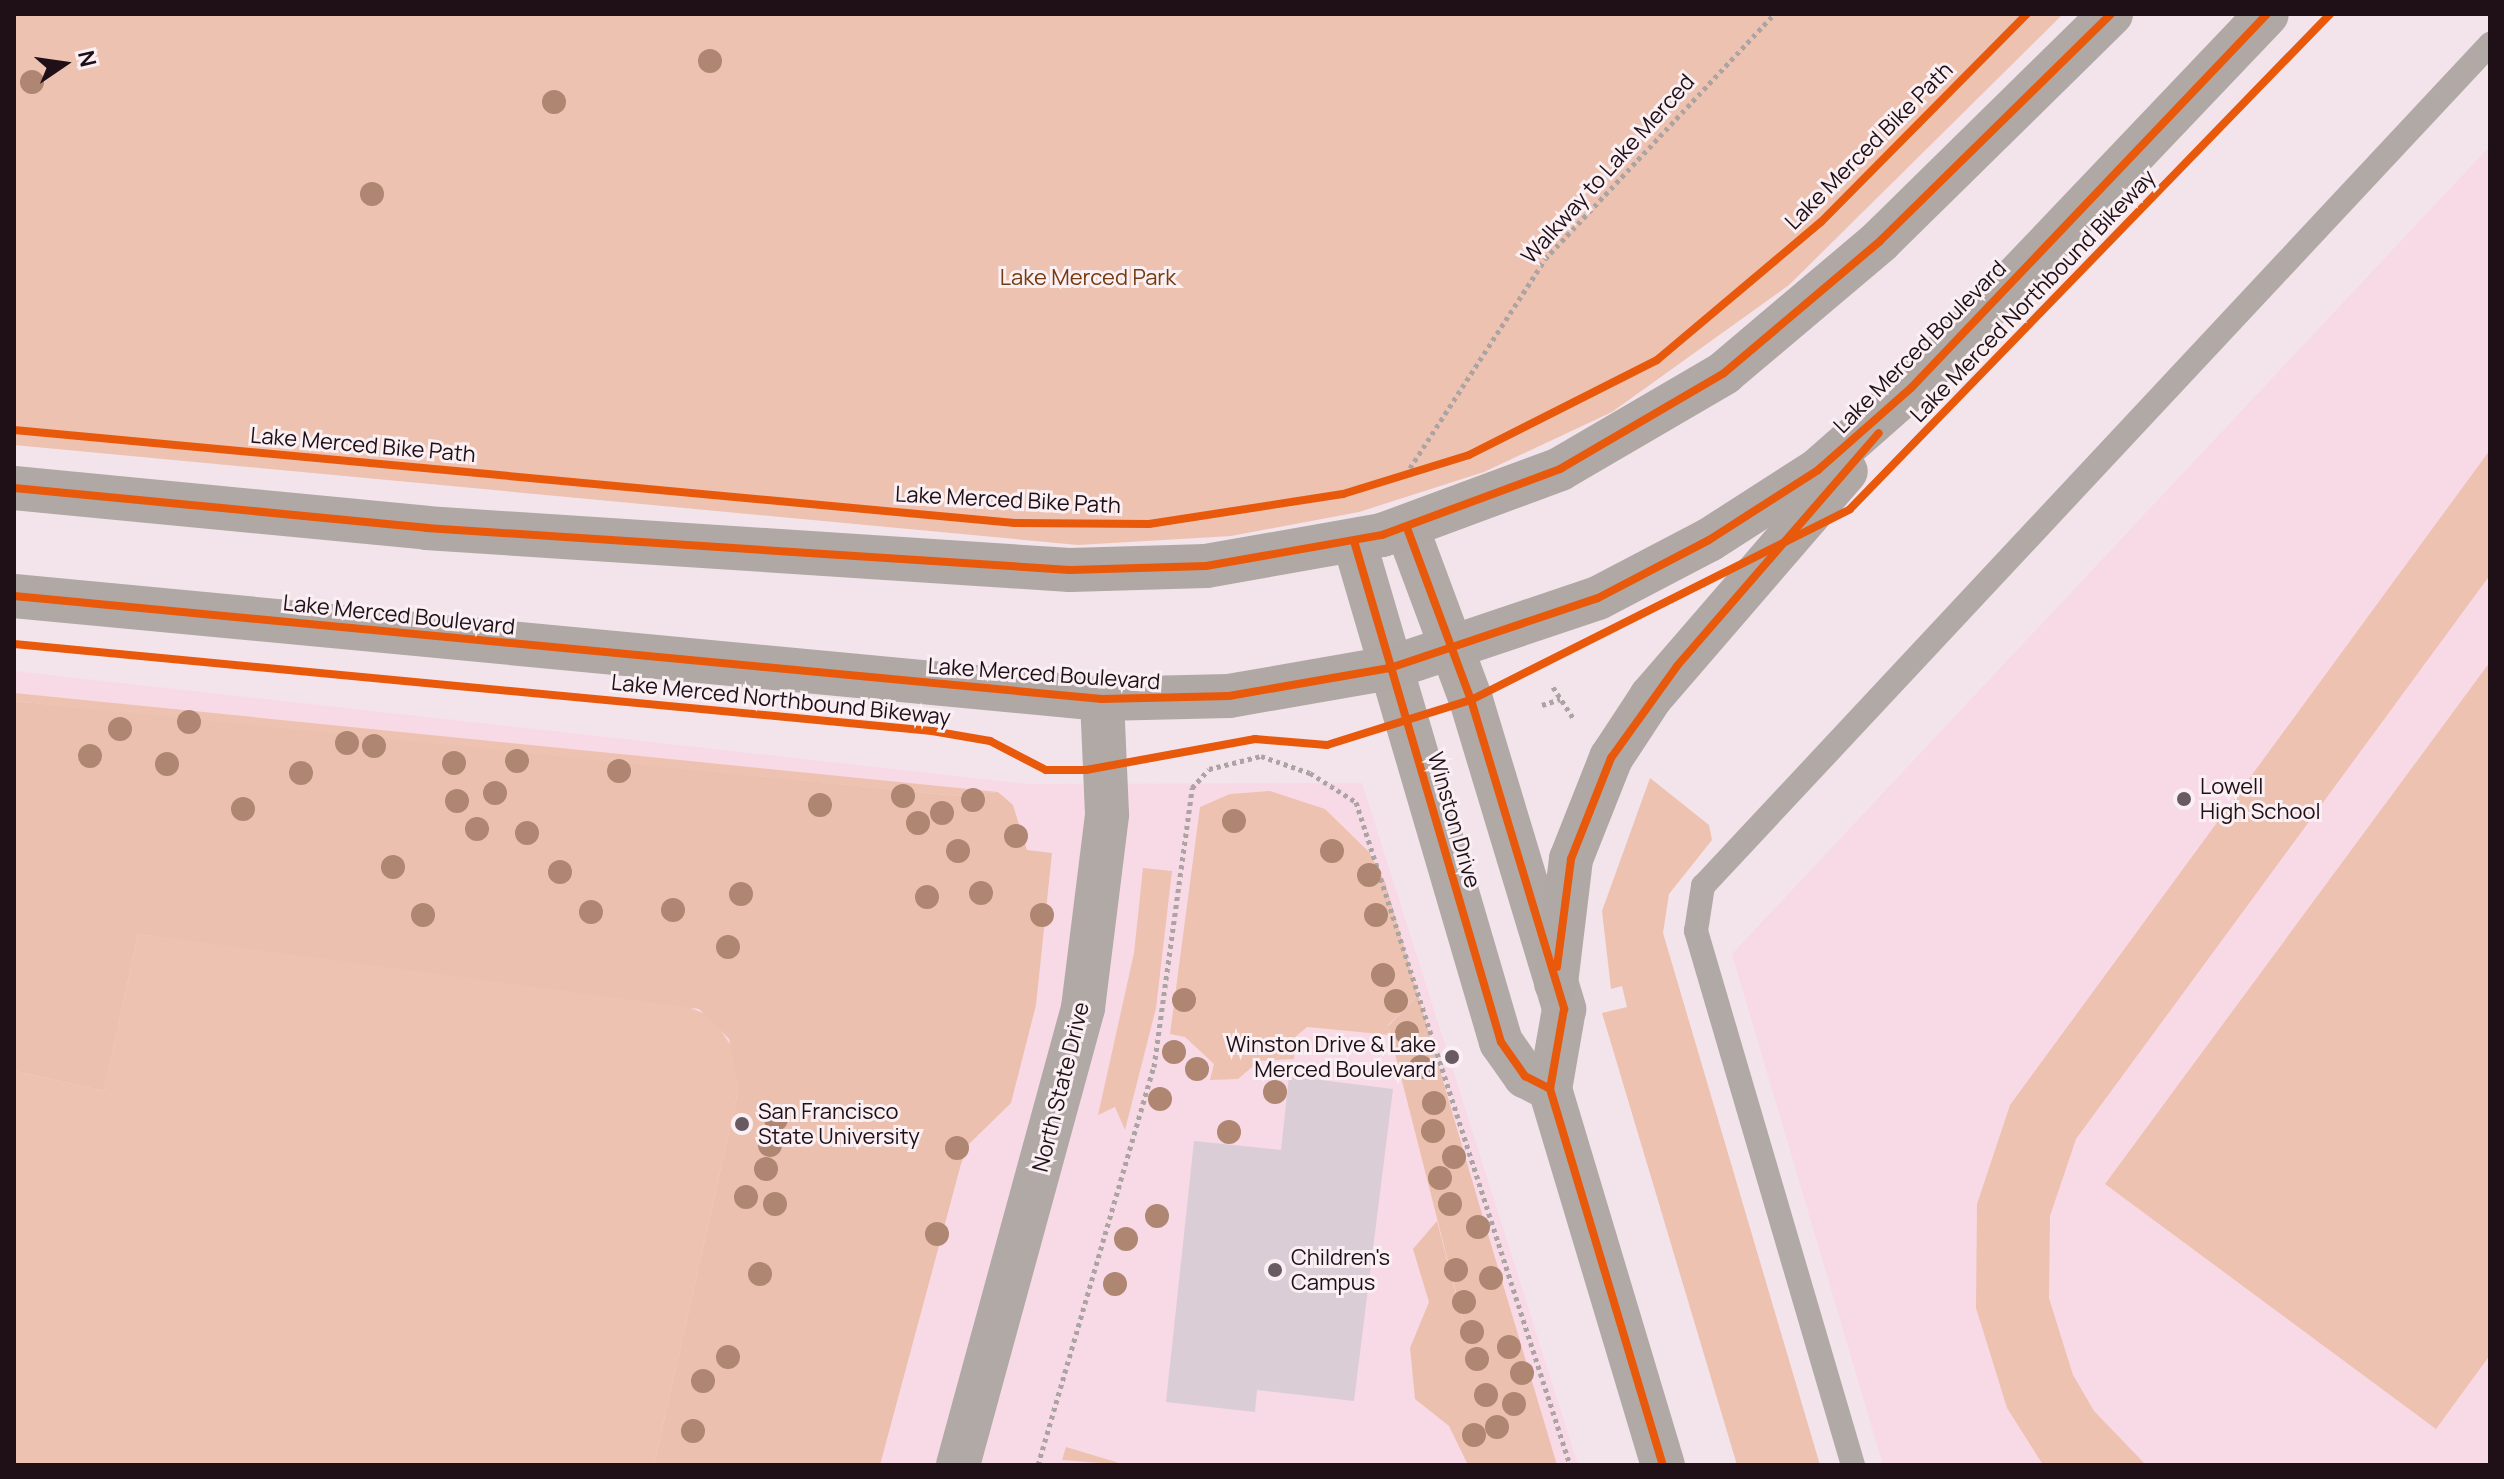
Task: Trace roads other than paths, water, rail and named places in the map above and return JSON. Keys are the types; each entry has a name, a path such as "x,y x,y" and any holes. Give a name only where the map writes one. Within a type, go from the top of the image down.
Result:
{"main road":[{"path":"14,488 426,528 1070,570 1206,566 1354,541 1407,528 1590,455 1749,355 1880,241 2111,14"},
{"name":"Lake Merced Boulevard","path":"14,596 1102,699 1229,696 1390,668 1455,650 1598,598 1793,489 1888,411 2267,14"},
{"path":"1556,983 1581,824 1624,737 1976,318"}],"street":[{"path":"1407,528 1455,650 1556,983 1564,1029 1550,1089 1663,1465"},
{"name":"Winston Drive","path":"1354,541 1501,1042 1525,1076 1550,1089"},
{"name":"North State Drive","path":"958,1465 1083,1008 1107,814 1102,699"}],"lane":[{"path":"1853,1465 1696,931 1703,886 2490,44"}],"place":[{"name":"Lowell High School","path":"2184,799"},
{"name":"Winston Drive & Lake Merced Boulevard","path":"1452,1057"},
{"name":"San Francisco State University","path":"742,1124"},
{"name":"Children's Campus","path":"1275,1270"}],"park label":[{"name":"Lake Merced Park","path":"1088,278"}]}
